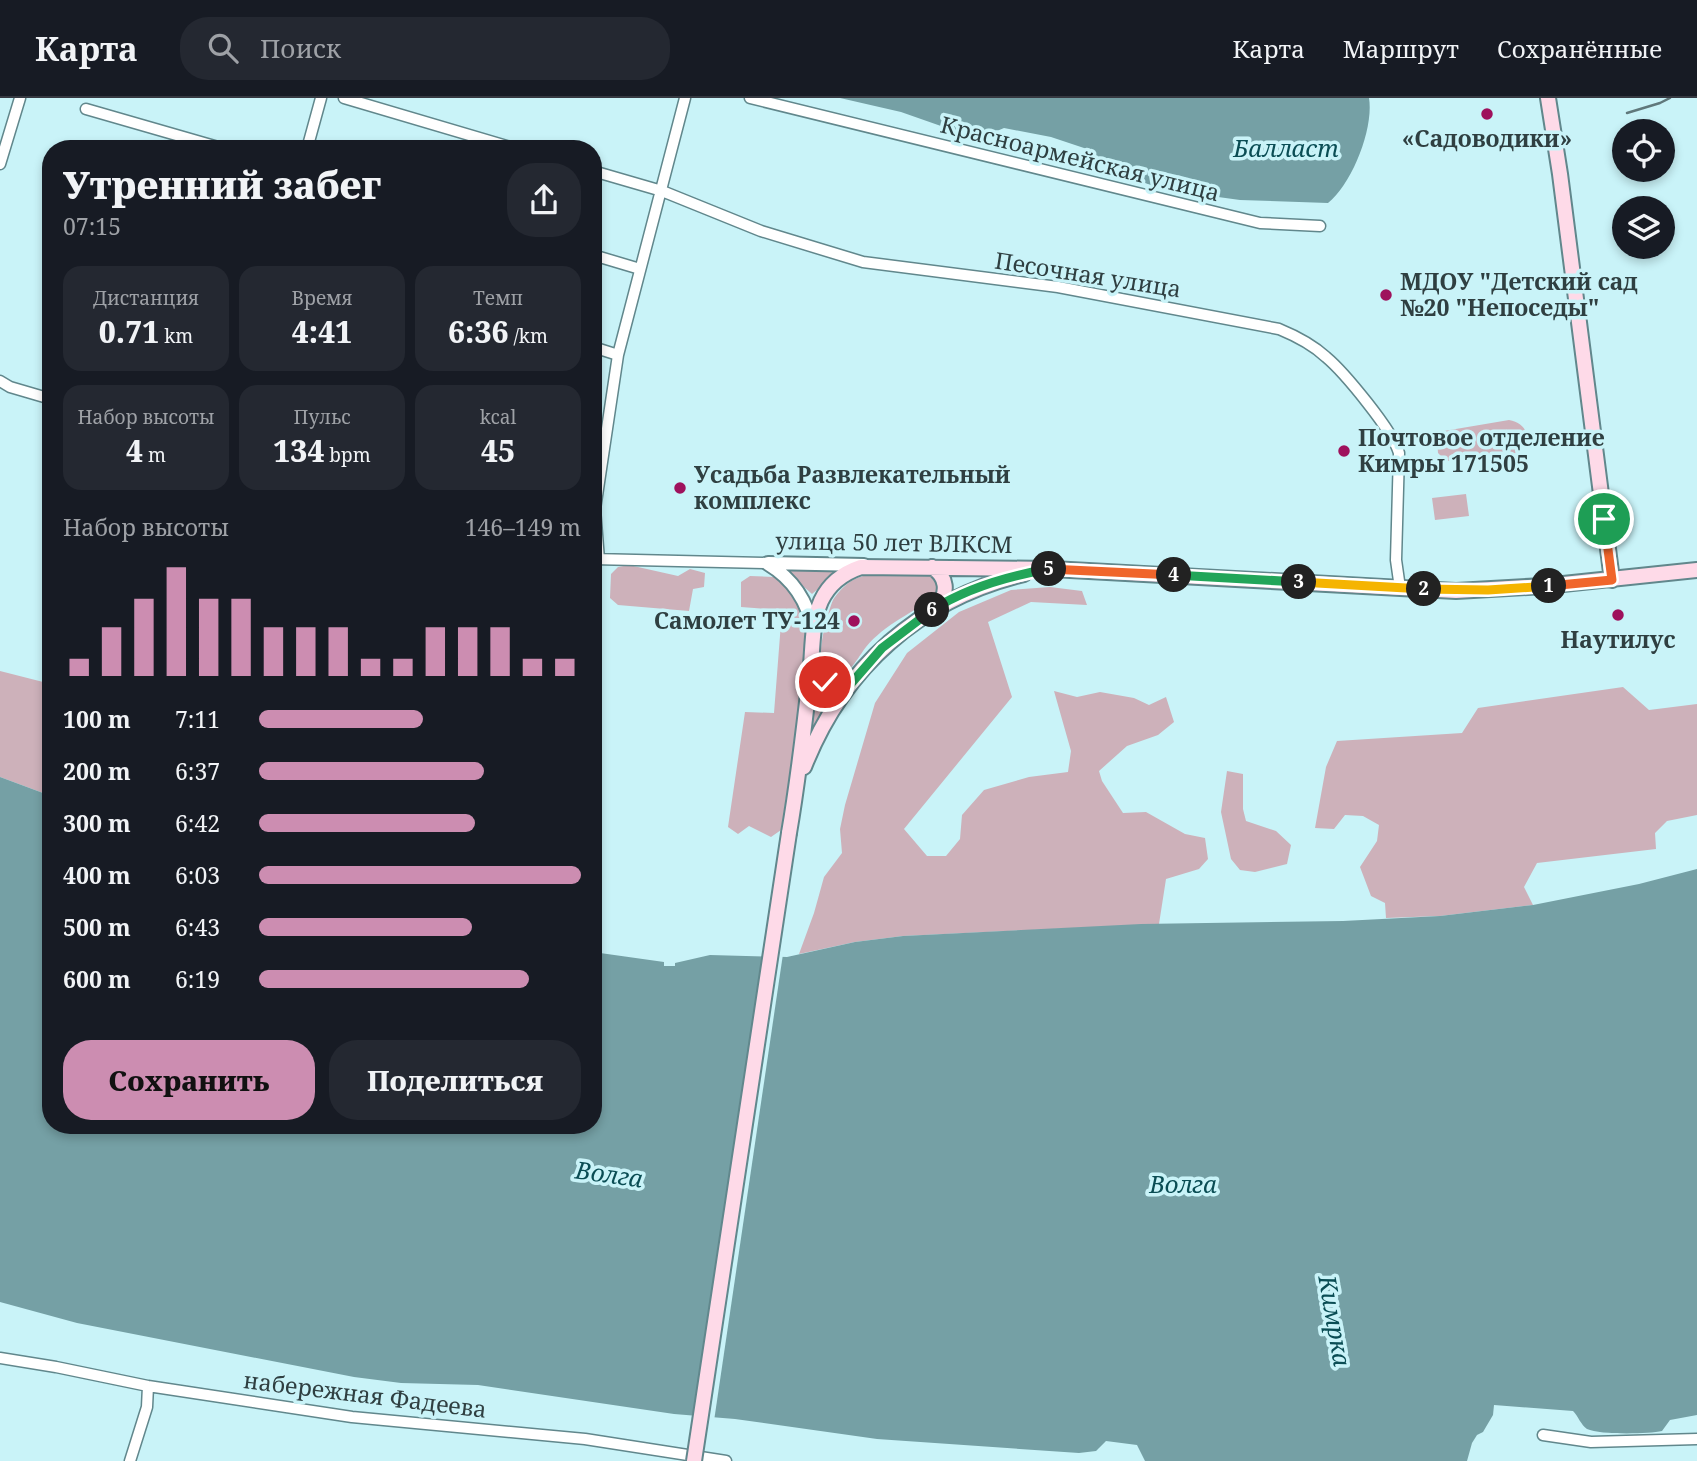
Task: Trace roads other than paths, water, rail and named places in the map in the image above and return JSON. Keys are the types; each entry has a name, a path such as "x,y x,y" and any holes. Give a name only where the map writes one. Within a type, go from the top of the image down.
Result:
{"main road":[{"path":"1548,98 1562,187 1612,580"},
{"path":"694,1461 797,788 813,636 820,604 829,588 848,572 868,565"},
{"name":"улица 50 лет ВЛКСМ","path":"868,565 1052,569 1400,588 1488,590 1697,570"},
{"path":"932,567 940,574 945,585 944,597 937,607"},
{"path":"797,788 818,735 848,687 889,643 937,607 993,582 1052,569"},
{"path":"811,664 825,682 848,687"}],"street":[{"path":"0,164 20,98"},
{"path":"309,140 321,98"},
{"path":"344,98 486,140"},
{"path":"602,423 685,98"},
{"name":"Красноармейская улица","path":"750,98 1260,223 1320,226"},
{"path":"86,108 194,140"},
{"name":"Песочная улица","path":"602,174 662,191 761,231 863,262 1058,287 1279,329 1298,337 1327,357 1386,427 1396,444 1399,453 1396,559 1400,588"},
{"path":"602,258 640,269"},
{"path":"602,350 618,355"},
{"path":"0,381 10,387 42,396"},
{"name":"улица 50 лет ВЛКСМ","path":"602,559 868,565"},
{"path":"768,564 784,576 802,597 810,616 813,636"},
{"name":"набережная Фадеева","path":"0,1358 148,1386 352,1417 585,1439 672,1457 725,1461"},
{"path":"130,1461 147,1407 148,1386"},
{"path":"1543,1435 1591,1441 1697,1439"}],"water":[{"name":"Балласт","path":"840,98 1369,98 1370,110 1365,139 1353,169 1328,203 1240,200 1160,189 1096,163 1087,149 1051,137 1004,128 978,139 901,112"},
{"name":"Волга","path":"0,777 42,793 42,1134 602,1134 602,953 675,966 675,963 710,955 787,957 855,942 903,936 1141,924 1343,921 1440,916 1533,905 1639,884 1697,869 1697,1415 1670,1420 1662,1431 1593,1431 1583,1425 1573,1411 1494,1405 1493,1415 1483,1432 1477,1435 1472,1443 1467,1461 1145,1461 1137,1445 1106,1441 1096,1451 1079,1453 877,1439 735,1419 674,1414 478,1385 401,1383 354,1377 77,1323 0,1302"}],"railway":[{"path":"1627,113 1670,98"}],"place":[{"name":"«Садоводики»","path":"1487,114"},
{"name":"МДОУ \"Детский сад №20 \"Непоседы\"","path":"1386,295"},
{"name":"Почтовое отделение Кимры 171505","path":"1344,451"},
{"name":"Усадьба Развлекательный комплекс","path":"680,488"},
{"name":"Наутилус","path":"1618,615"},
{"name":"Самолет ТУ-124","path":"854,621"}],"water label":[{"name":"Кимрка","path":"1334,1321"}]}
